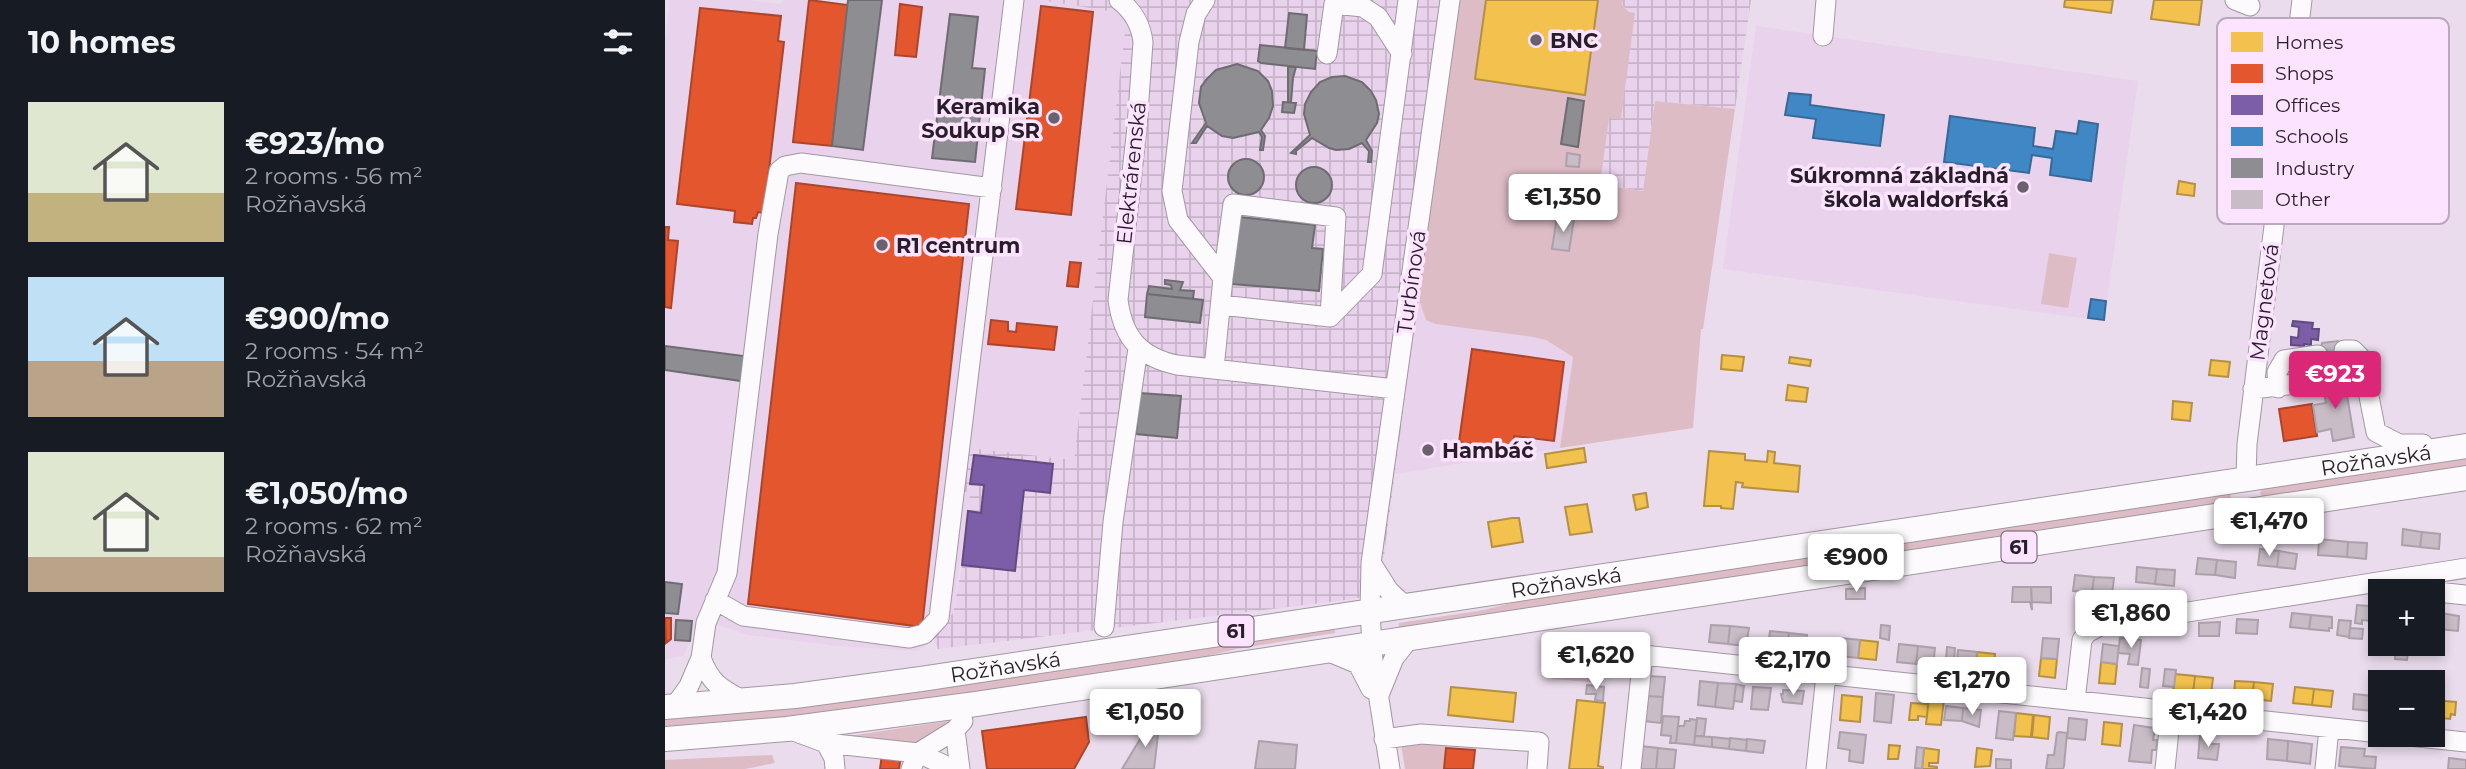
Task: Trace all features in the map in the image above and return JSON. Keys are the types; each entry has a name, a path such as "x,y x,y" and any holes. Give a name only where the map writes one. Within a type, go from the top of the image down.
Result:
{"main road":[{"name":"Rožňavská","path":"670,707 744,701 921,679 1406,607 1569,574 2246,479 2466,445"},
{"name":"Rožňavská","path":"665,739 787,729 976,704 2466,478"},
{"path":"2246,479 2249,512"}],"street":[{"path":"715,600 743,616 909,638 924,634 933,627 941,607 1014,0"},
{"name":"Elektrárenská","path":"1119,0 1135,18 1143,37 1137,127 1118,300 1124,325 1138,348"},
{"path":"1205,0 1196,15 1189,42 1172,191 1178,219 1223,278"},
{"path":"1330,317 1372,274 1408,0"},
{"name":"Turbínová","path":"1377,700 1371,645 1371,563 1450,0"},
{"path":"1823,36 1826,0"},
{"name":"Magnetová","path":"2300,18 2302,0"},
{"path":"1327,54 1333,4 1363,8 1378,17 1402,54"},
{"path":"670,707 689,686 701,658 705,623 727,573 768,234 779,171 785,166 801,163 992,188"},
{"path":"1214,369 1233,204 1335,217 1330,317"},
{"name":"Magnetová","path":"2246,479 2247,444 2274,224"},
{"path":"1221,304 1330,317"},
{"path":"1104,627 1112,522 1138,348 1166,362 1395,389"},
{"path":"2344,351 2353,350 2362,359 2376,432 2399,444 2466,445"},
{"path":"2278,388 2277,372 2284,360 2318,355"},
{"path":"2253,389 2365,376"},
{"path":"1371,563 1388,591 1406,607"},
{"path":"2396,579 2466,568"},
{"path":"2075,701 2082,639 2100,626 2368,583"},
{"path":"2445,593 2466,595"},
{"path":"1377,700 1394,658 1409,639"},
{"path":"1327,651 1357,664 1377,700 1390,769"},
{"path":"1630,769 1643,655 2368,732"},
{"path":"701,658 713,683 744,701"},
{"path":"1816,769 1826,675"},
{"path":"914,761 955,730 976,704"},
{"path":"2165,769 2171,711"},
{"path":"2325,769 2329,728"},
{"path":"787,729 826,743 953,769"},
{"path":"955,730 960,769"},
{"path":"1384,739 1421,734 1539,742 1537,769"},
{"path":"2445,740 2466,742"},
{"path":"826,743 834,758 835,769"}],"shaded area":[{"name":"R1 centrum","path":"670,0 748,0 781,4 783,0 805,0 848,5 882,0 1041,0 1127,13 1074,460 968,449 963,491 970,492 953,613 933,638 918,651 839,646 749,635 697,622 684,656 665,659 665,41"},
{"path":"1041,0 1458,0 1383,563 1386,577 1394,586 1410,590 938,649 933,638 953,613 962,565 970,493 963,491 968,448 1074,460 1127,14"},
{"path":"1458,0 1623,0 1622,5 1629,12 1635,13 1621,119 1609,118 1600,185 1643,191 1655,101 1735,109 1701,329 1693,428 1560,448 1573,357 1546,340 1435,324 1426,320 1418,297"},
{"path":"1623,0 1751,0 1735,109 1655,101 1643,191 1600,185 1609,117 1635,13 1629,12 1622,5"},
{"path":"1756,26 2138,81 2104,321 1723,269"},
{"path":"2049,253 2077,258 2068,308 2041,304"},
{"path":"1418,297 1426,319 1435,324 1546,340 1573,357 1560,448 1395,474"},
{"path":"2466,456 2466,470 2263,498 2260,493 2262,488"},
{"path":"2224,491 2230,494 2232,501 2229,506 1398,632 1399,623 1484,610 1551,593"},
{"path":"1334,625 1335,633 1236,649 1168,666 866,711 665,730 665,715"},
{"path":"1554,653 1593,656 1591,682 1552,679"},
{"path":"949,721 946,726 915,745 835,738"},
{"path":"1401,744 1447,744 1444,769 1405,769"},
{"path":"772,755 775,763 745,769 665,769 665,760"}],"building: Homes":[{"name":"BNC","path":"1486,0 1598,0 1585,95 1475,79"},
{"path":"2065,0 2113,0 2111,13 2064,7"},
{"path":"2154,0 2202,0 2199,25 2151,19"},
{"path":"2179,181 2195,184 2194,196 2177,194"},
{"path":"1722,355 1744,357 1742,371 1721,369"},
{"path":"1790,357 1811,360 1810,366 1789,363"},
{"path":"2211,360 2230,362 2228,377 2209,375"},
{"path":"1788,385 1808,388 1806,402 1786,400"},
{"path":"2173,401 2192,403 2190,421 2172,419"},
{"path":"1584,448 1586,462 1547,468 1545,454"},
{"path":"1709,451 1745,454 1745,460 1767,462 1768,451 1775,452 1774,463 1800,466 1798,492 1742,487 1743,483 1736,482 1733,509 1704,506"},
{"path":"1646,493 1648,507 1636,510 1633,495"},
{"path":"1587,504 1592,532 1570,535 1565,507"},
{"path":"1519,518 1523,542 1492,547 1488,522"},
{"path":"1860,640 1878,642 1876,660 1858,658"},
{"path":"1977,652 1995,654 1993,672 1975,670"},
{"path":"2041,658 2057,659 2055,678 2039,676"},
{"path":"2101,662 2117,664 2115,684 2099,683"},
{"path":"2175,674 2195,676 2193,693 2173,691"},
{"path":"2195,676 2213,678 2211,694 2193,693"},
{"path":"2235,681 2254,682 2252,699 2234,697"},
{"path":"2254,682 2273,684 2271,701 2252,699"},
{"path":"1451,687 1516,693 1513,722 1448,715"},
{"path":"2295,687 2314,689 2312,705 2293,703"},
{"path":"2314,689 2333,691 2331,707 2312,705"},
{"path":"1842,695 1862,697 1860,722 1840,720"},
{"path":"1929,698 1944,700 1941,725 1926,724"},
{"path":"1577,700 1605,703 1598,766 1603,769 1569,769"},
{"path":"2445,701 2456,702 2455,715 2451,714 2450,719 2445,718"},
{"path":"1911,703 1928,704 1927,717 1918,716 1918,720 1909,720"},
{"path":"2016,713 2033,715 2031,737 2014,736"},
{"path":"2034,715 2050,717 2048,739 2032,737"},
{"path":"2104,722 2122,724 2120,746 2102,744"},
{"path":"1889,745 1900,746 1898,759 1888,759"},
{"path":"1924,748 1939,750 1938,763 1929,763 1929,766 1937,769 1922,769"},
{"path":"1977,748 1992,750 1990,766 1975,767"}],"building: Shops":[{"path":"809,0 848,5 832,146 793,142"},
{"path":"900,4 922,7 916,57 895,55"},
{"name":"Keramika Soukup SR","path":"1041,6 1093,12 1071,215 1016,209"},
{"path":"700,8 781,16 778,41 784,42 764,213 758,212 752,224 734,222 735,211 677,204"},
{"name":"R1 centrum","path":"796,183 969,204 922,627 748,604"},
{"path":"665,227 669,227 668,240 678,241 671,308 665,307"},
{"path":"1070,262 1081,263 1078,287 1067,286"},
{"path":"991,320 1008,322 1008,331 1016,332 1017,323 1057,327 1054,350 988,344"},
{"path":"1472,349 1564,362 1554,441 1514,436 1513,449 1459,442"},
{"path":"2312,404 2317,436 2284,441 2279,409"},
{"path":"665,618 671,618 671,639 666,643"},
{"path":"1086,717 1089,742 1074,769 987,769 982,731"},
{"path":"1446,748 1475,750 1473,769 1444,769"},
{"path":"882,754 901,756 899,769 880,769"}],"building: Offices":[{"path":"2293,321 2313,323 2312,329 2319,329 2318,340 2311,339 2311,345 2291,345 2291,337 2298,338 2299,327 2292,326"},
{"path":"974,455 1053,464 1050,493 1024,490 1015,571 962,565 968,511 981,513 984,485 970,484"}],"building: Schools":[{"path":"1789,93 1811,95 1810,105 1884,115 1880,146 1813,138 1816,119 1785,115"},
{"path":"1950,116 2035,128 2033,146 2053,149 2056,131 2077,134 2079,121 2098,124 2091,181 2050,175 2052,158 2032,155 2029,173 1944,162"},
{"path":"2091,299 2106,301 2104,320 2088,318"}],"building: Industry":[{"path":"848,0 882,0 863,150 832,146"},
{"path":"1289,13 1307,15 1304,50 1285,48"},
{"path":"950,14 978,17 972,68 985,69 975,162 932,158"},
{"path":"1260,45 1317,51 1315,69 1261,63 1258,61"},
{"path":"1237,64 1258,71 1268,81 1272,91 1273,106 1261,130 1265,136 1263,150 1260,150 1262,137 1259,132 1233,138 1222,136 1207,126 1196,143 1192,143 1206,123 1199,103 1201,87 1216,70"},
{"path":"1288,66 1296,67 1291,102 1288,102"},
{"path":"1345,76 1362,82 1376,100 1379,114 1377,123 1366,140 1372,151 1371,162 1368,162 1369,151 1362,143 1349,149 1336,150 1312,138 1296,151 1296,154 1291,153 1310,135 1304,114 1311,92 1320,82"},
{"path":"1568,98 1584,101 1578,147 1561,144"},
{"path":"1283,102 1296,103 1294,113 1282,112"},
{"path":"1246,159 1259,164 1264,177 1259,190 1246,195 1233,190 1228,177 1233,164"},
{"path":"1314,167 1327,172 1332,185 1327,198 1314,203 1301,198 1296,185 1301,172"},
{"path":"1239,217 1315,225 1312,248 1323,249 1319,291 1232,284"},
{"path":"1165,280 1183,282 1180,290 1194,291 1193,299 1147,294 1149,286 1172,289 1171,285 1165,284"},
{"path":"1147,294 1203,300 1200,323 1145,317"},
{"path":"665,346 744,356 741,381 665,370"},
{"path":"1140,393 1181,396 1177,438 1136,434"},
{"path":"665,582 682,584 678,614 665,613"},
{"path":"676,620 692,621 690,641 675,640"}],"building: Other":[{"path":"1567,153 1580,155 1579,167 1566,166"},
{"path":"1557,216 1574,219 1569,251 1552,249"},
{"path":"2338,341 2345,356 2319,360 2322,343"},
{"path":"2344,377 2354,437 2333,441 2331,429 2317,432 2313,405 2326,403 2322,381"},
{"path":"2403,529 2422,532 2420,547 2402,545"},
{"path":"2422,532 2440,534 2439,549 2420,547"},
{"path":"2319,539 2348,542 2347,557 2318,555"},
{"path":"2348,542 2367,543 2366,559 2347,557"},
{"path":"2260,549 2279,551 2277,567 2258,565"},
{"path":"2279,551 2297,554 2295,569 2277,567"},
{"path":"2198,558 2217,560 2215,575 2196,574"},
{"path":"2217,560 2236,562 2235,578 2215,575"},
{"path":"2137,567 2157,569 2155,584 2136,582"},
{"path":"2157,569 2175,570 2174,586 2155,584"},
{"path":"2075,575 2094,577 2092,592 2073,591"},
{"path":"2094,577 2114,578 2112,594 2092,592"},
{"path":"2013,587 2031,587 2032,610 2030,602 2012,602"},
{"path":"2031,587 2051,587 2051,603 2032,602"},
{"path":"1865,588 1865,599 1846,599 1846,589"},
{"path":"2357,605 2368,606 2368,621 2362,620 2362,624 2355,623"},
{"path":"2292,613 2311,615 2309,629 2290,627"},
{"path":"2445,614 2459,616 2458,631 2445,630"},
{"path":"2311,615 2332,617 2332,628 2329,628 2329,631 2309,629"},
{"path":"2237,619 2258,620 2257,634 2236,633"},
{"path":"2339,620 2351,621 2349,637 2337,635"},
{"path":"2220,622 2219,636 2199,636 2199,623"},
{"path":"1711,625 1730,626 1728,644 1709,642"},
{"path":"1881,625 1890,626 1889,640 1880,638"},
{"path":"1730,626 1749,628 1746,646 1728,644"},
{"path":"2350,628 2363,629 2362,639 2349,638"},
{"path":"1770,631 1789,633 1787,650 1768,648"},
{"path":"1789,633 1807,635 1805,652 1787,650"},
{"path":"1841,638 1860,640 1858,658 1839,656"},
{"path":"2043,638 2059,639 2057,659 2041,658"},
{"path":"2120,638 2141,640 2138,665 2128,664 2130,654 2118,653"},
{"path":"1899,644 1918,646 1916,664 1897,662"},
{"path":"2103,644 2119,646 2117,664 2101,662"},
{"path":"1918,646 1935,648 1933,666 1916,664"},
{"path":"1947,647 1955,648 1953,673 1945,673"},
{"path":"1958,650 1977,652 1975,670 1956,668"},
{"path":"2395,656 2408,656 2407,660 2395,659"},
{"path":"2142,668 2150,669 2148,688 2140,687"},
{"path":"2165,669 2176,670 2174,687 2163,686"},
{"path":"1648,676 1665,677 1663,697 1646,696"},
{"path":"1700,681 1718,683 1715,707 1698,705"},
{"path":"1718,683 1736,684 1733,709 1715,707"},
{"path":"1736,684 1744,686 1742,702 1734,701"},
{"path":"1587,685 1604,687 1603,701 1595,700 1596,694 1586,694"},
{"path":"1753,687 1771,688 1768,710 1751,709"},
{"path":"1783,690 1804,691 1802,704 1783,702"},
{"path":"1876,693 1894,695 1891,723 1874,721"},
{"path":"2354,694 2368,695 2368,711 2353,709"},
{"path":"1646,696 1663,697 1661,723 1644,721"},
{"path":"1946,706 1963,708 1962,721 1944,720"},
{"path":"1963,708 1981,710 1979,727 1962,721"},
{"path":"1999,711 2016,713 2013,740 1996,738"},
{"path":"1154,716 1160,717 1154,769 1122,769"},
{"path":"1663,716 1679,717 1676,743 1670,743 1671,736 1661,735"},
{"path":"1697,718 1706,719 1704,736 1695,736"},
{"path":"2069,718 2087,720 2085,740 2067,738"},
{"path":"1697,720 1694,745 1676,743 1678,726 1684,726 1685,721"},
{"path":"2134,725 2155,728 2153,740 2157,740 2156,750 2152,750 2151,763 2129,761"},
{"path":"1840,732 1866,735 1863,763 1849,761 1850,750 1838,748"},
{"path":"2059,732 2067,733 2063,769 2046,769 2048,755 2054,755"},
{"path":"1695,736 1712,737 1712,747 1694,745"},
{"path":"2200,736 2212,737 2211,744 2219,744 2217,760 2198,758"},
{"path":"1712,737 1730,739 1729,749 1712,747"},
{"path":"1730,738 1747,740 1746,751 1729,749"},
{"path":"1747,739 1765,741 1763,753 1746,751"},
{"path":"2268,739 2288,741 2287,761 2267,759"},
{"path":"1259,741 1297,745 1295,769 1255,769"},
{"path":"2288,741 2312,744 2310,764 2287,761"},
{"path":"1641,746 1658,748 1656,769 1641,769"},
{"path":"1917,747 1924,748 1922,769 1915,768"},
{"path":"2341,747 2365,749 2364,756 2376,757 2375,769 2339,766"},
{"path":"1658,748 1676,750 1674,769 1656,769"},
{"path":"2449,758 2466,760 2466,769 2448,769"},
{"path":"1996,759 2011,760 2011,769 1996,769"}],"place":[{"name":"BNC","path":"1536,40"},
{"name":"Keramika Soukup SR","path":"1054,118"},
{"name":"Súkromná základná škola waldorfská","path":"2023,187"},
{"name":"R1 centrum","path":"882,245"},
{"name":"Hambáč","path":"1428,450"}]}
